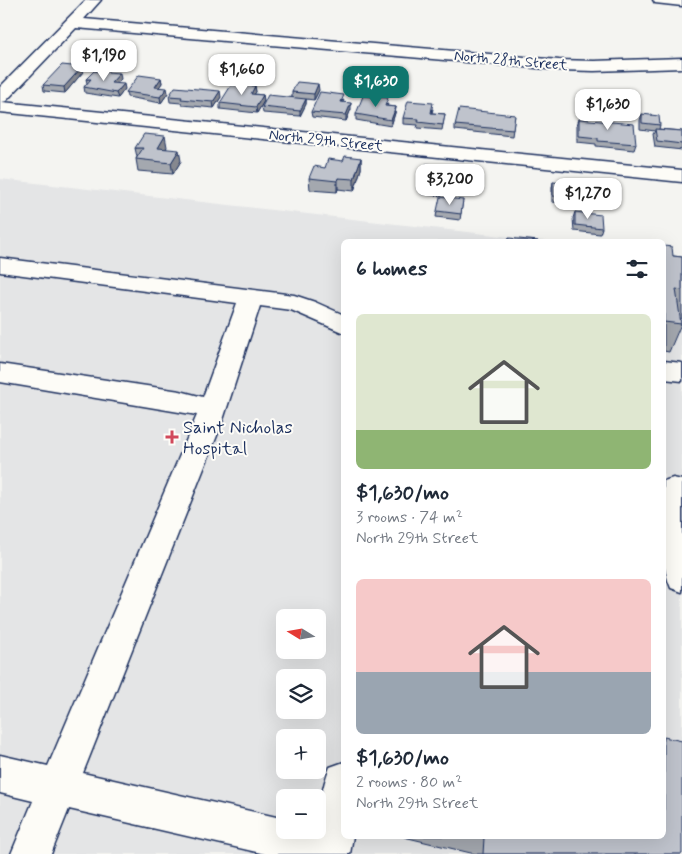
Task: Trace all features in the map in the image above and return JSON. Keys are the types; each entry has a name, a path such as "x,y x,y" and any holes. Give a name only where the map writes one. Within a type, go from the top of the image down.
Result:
{"street":[{"path":"0,98 94,0"},
{"path":"660,0 682,2"},
{"name":"North 28th Street","path":"72,23 559,65 594,66 682,63"},
{"name":"North 29th Street","path":"0,107 682,176"},
{"path":"0,265 306,306 326,318 341,324"},
{"path":"31,854 213,409 234,343 251,298"},
{"path":"666,370 682,372"},
{"path":"0,374 180,401 213,409"},
{"path":"682,492 673,490 682,578"},
{"path":"0,774 331,852 341,797"}],"shaded area":[{"name":"Saint Nicholas Hospital","path":"0,179 528,239 341,239 341,839 666,839 666,255 682,257 682,854 0,854"}],"building":[{"path":"80,51 96,52 89,60 73,58"},
{"path":"62,65 82,67 64,87 43,85"},
{"path":"94,71 120,73 111,83 124,84 116,93 84,87 91,79 86,79"},
{"path":"139,75 161,78 155,87 167,88 160,97 126,92"},
{"path":"297,82 318,84 314,94 292,92"},
{"path":"232,84 255,86 251,94 263,95 256,107 220,103"},
{"path":"175,87 220,91 213,102 169,96"},
{"path":"320,92 344,95 341,102 351,103 346,115 311,112"},
{"path":"268,95 306,99 300,111 262,107"},
{"path":"363,96 388,98 385,106 396,107 391,120 356,114"},
{"path":"408,101 433,103 431,113 445,114 443,125 418,122 419,119 403,118"},
{"path":"459,109 515,115 513,130 455,125"},
{"path":"642,114 659,116 660,125 642,123"},
{"path":"579,119 634,124 636,144 598,141 598,138 579,136"},
{"path":"655,129 682,131 682,144 657,141"},
{"path":"144,134 165,136 158,148 179,150 171,163 136,159 143,148 135,148"},
{"path":"345,156 361,158 354,179 338,178 337,181 309,178 314,166 325,168 328,159 343,161"},
{"path":"426,164 457,167 455,180 444,179 443,184 423,182"},
{"path":"553,182 588,186 589,200 553,196"},
{"path":"440,197 463,200 461,214 437,211"},
{"path":"575,212 601,215 602,228 575,225"},
{"path":"666,246 672,247 673,256 682,257 682,290 676,289 681,324 666,322"},
{"path":"666,737 682,741 682,854 483,854 484,839 666,839"}],"place":[{"name":"Saint Nicholas Hospital","path":"172,437"}]}
